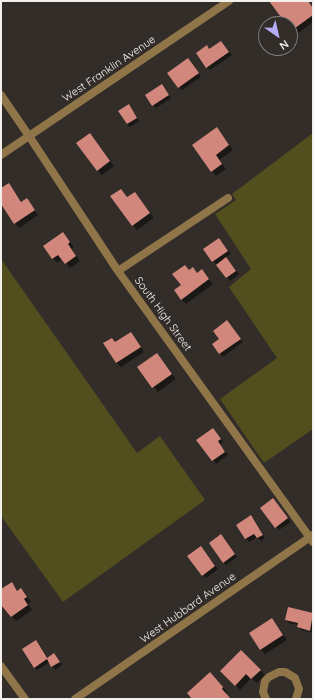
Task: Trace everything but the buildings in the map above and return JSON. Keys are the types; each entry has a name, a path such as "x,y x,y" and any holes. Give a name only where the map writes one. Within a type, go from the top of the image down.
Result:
{"street":[{"name":"West Franklin Avenue","path":"1,155 229,1"},
{"name":"South High Street","path":"1,96 118,271 312,538"},
{"path":"118,271 228,198"},
{"name":"West Hubbard Avenue","path":"75,699 312,538"},
{"path":"1,666 25,699"},
{"path":"266,699 263,692 265,681 269,676 279,672 285,672 295,678 299,689 296,699"}],"shaded area":[{"path":"313,133 313,429 264,463 220,399 277,358 229,287 251,269 215,214 236,200 232,194"},
{"path":"1,259 137,453 160,436 205,500 63,602 1,516"}]}
